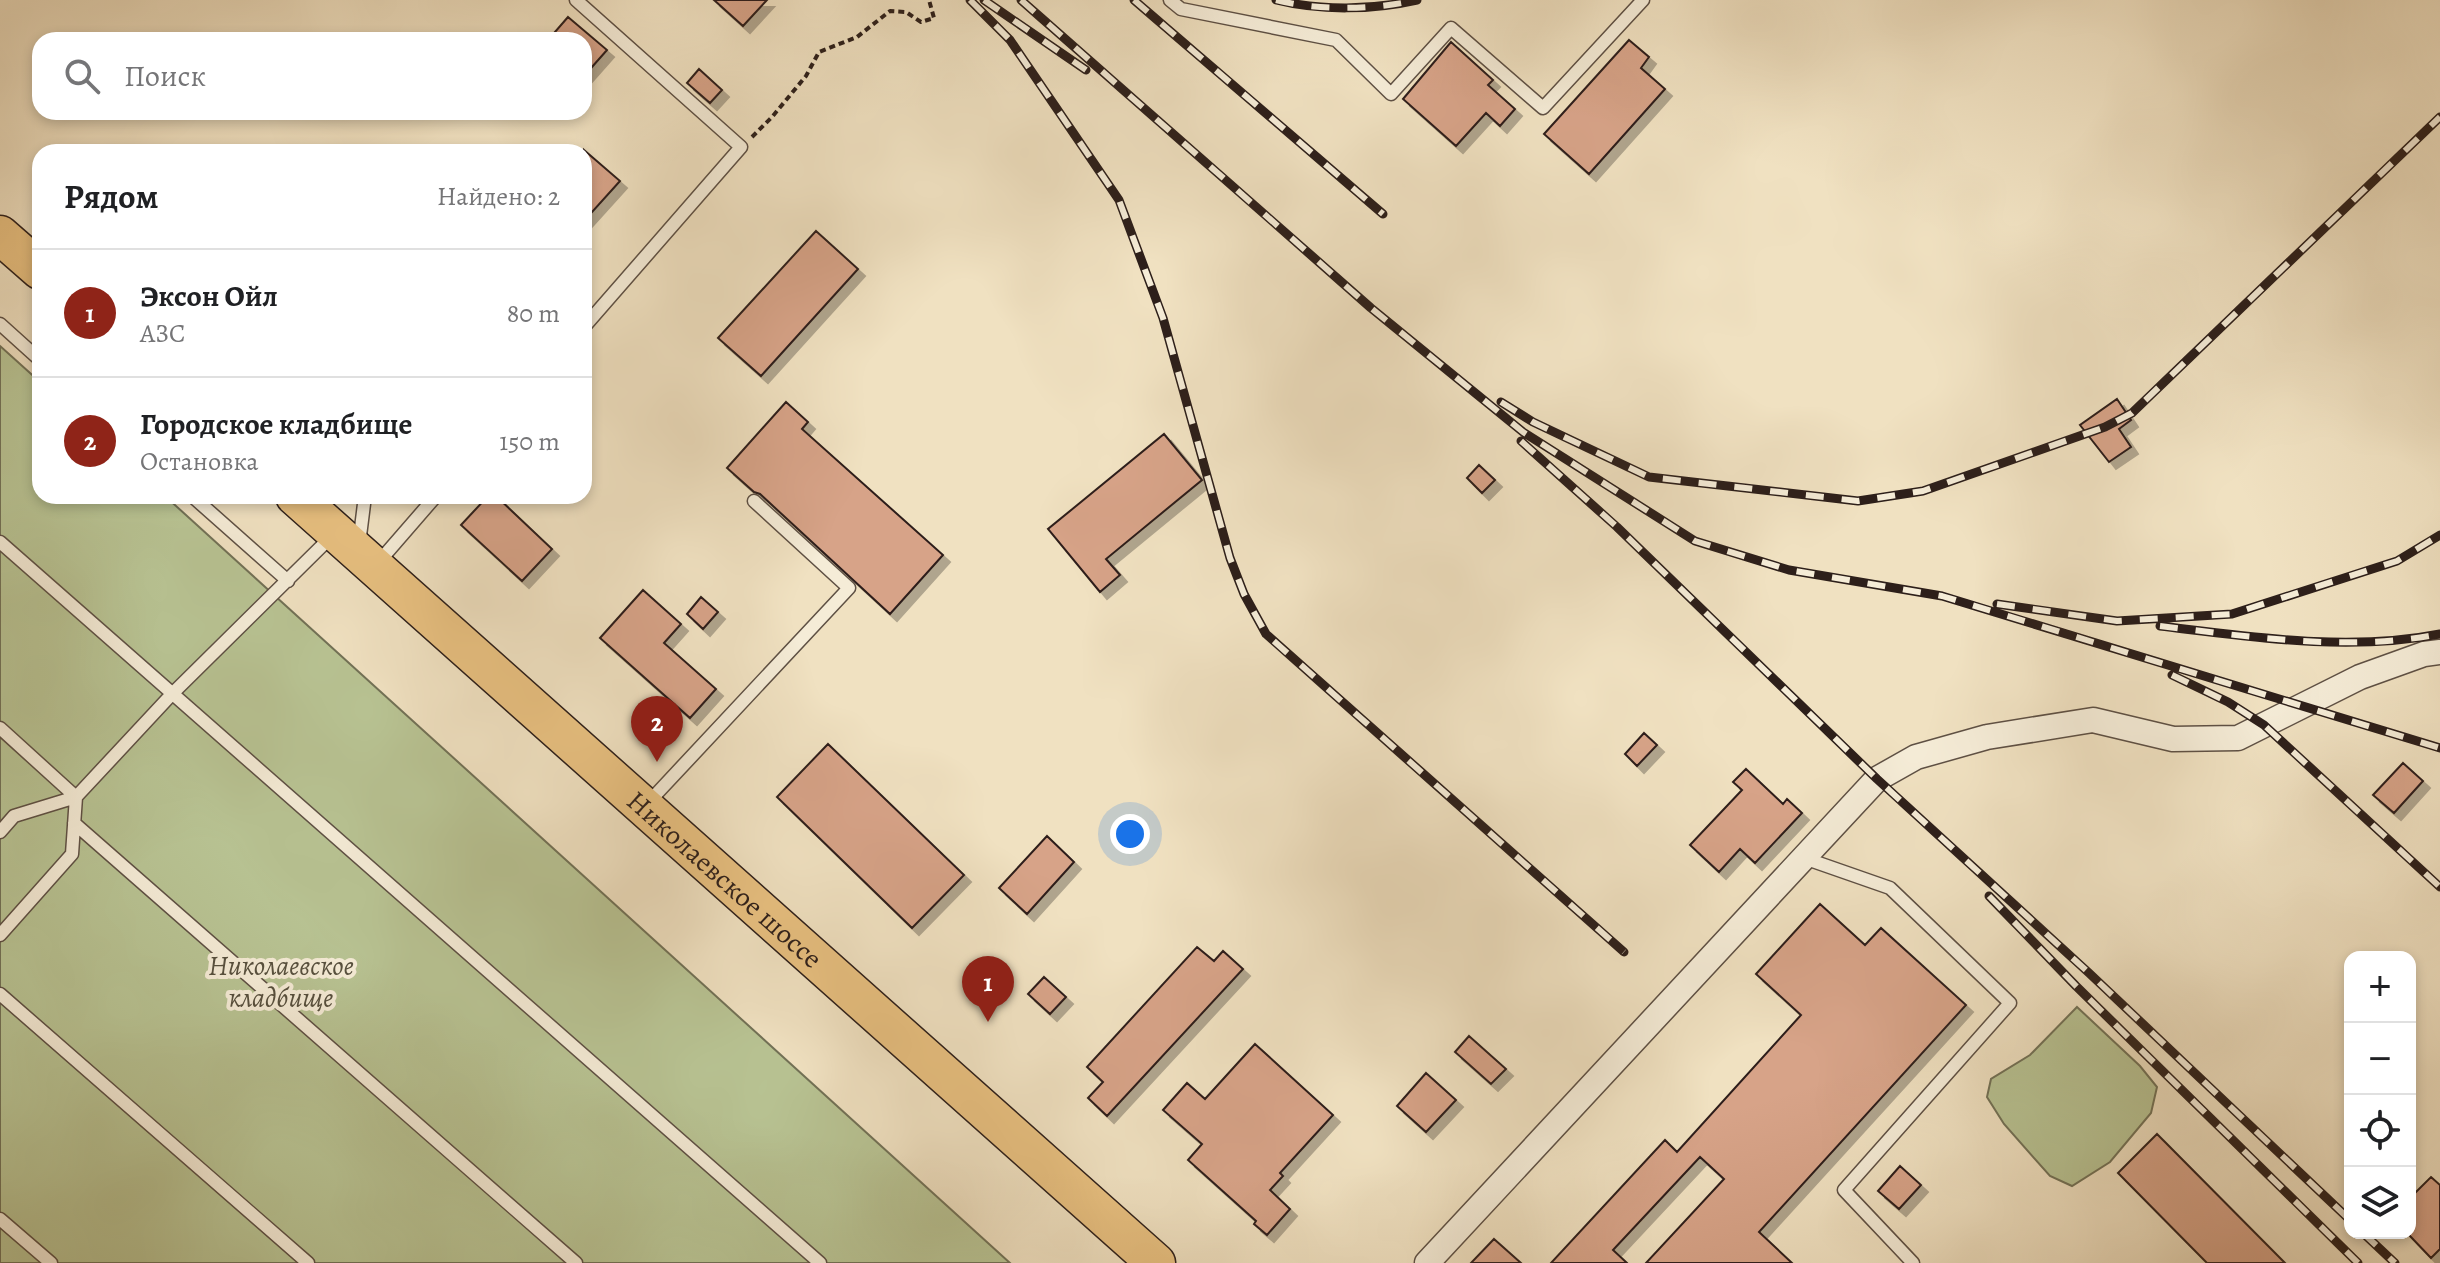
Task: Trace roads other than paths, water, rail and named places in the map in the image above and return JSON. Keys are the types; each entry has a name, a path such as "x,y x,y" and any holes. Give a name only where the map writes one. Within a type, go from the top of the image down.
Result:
{"main road":[{"path":"0,235 32,263"},
{"name":"Николаевское шоссе","path":"304,504 1156,1263"}],"street":[{"path":"1427,1263 1877,779 1916,757 1987,737 2093,720 2173,739 2238,738 2360,677 2424,654 2440,652"}],"lane":[{"path":"576,0 741,147 592,318"},
{"path":"1170,0 1181,9 1336,40 1391,94 1451,28 1543,108 1643,0"},
{"path":"3,332 32,354"},
{"path":"645,806 849,588 754,501"},
{"path":"201,504 288,581"},
{"path":"356,550 364,504"},
{"path":"0,832 14,816 76,797 171,695 288,581 356,550 424,504"},
{"path":"0,542 820,1263"},
{"path":"0,728 76,797"},
{"path":"0,935 72,854 76,797"},
{"path":"74,823 576,1263"},
{"path":"1804,858 1890,888 2010,1003 1844,1190 1913,1263"},
{"path":"0,994 308,1263"},
{"path":"0,1219 51,1263"}],"railway":[{"path":"970,0 1010,40 1119,200 1163,318 1230,558 1244,594 1266,634 1624,952"},
{"path":"984,0 1086,70"},
{"path":"1021,0 1371,308 1523,432 1695,541 1789,570 1942,596 2440,748"},
{"path":"1134,0 1383,214"},
{"path":"1276,0 1346,8 1417,0"},
{"path":"1501,402 1533,422 1649,477 1858,501 1923,491 2105,427 2132,413 2440,117"},
{"path":"1521,441 1617,527 1877,779 2089,973 2344,1214"},
{"path":"1997,604 2117,621 2232,614 2397,561 2440,535"},
{"path":"2160,626 2300,641 2371,642 2440,634"},
{"path":"2172,675 2228,702 2264,725 2440,887"},
{"path":"1989,896 2076,986 2358,1263"},
{"path":"2369,1239 2395,1263"}],"place":[{"name":"Городское кладбище","path":"657,762"},
{"name":"Эксон Ойл","path":"988,1022"}],"park label":[{"name":"Николаевское кладбище","path":"281,981"}]}
